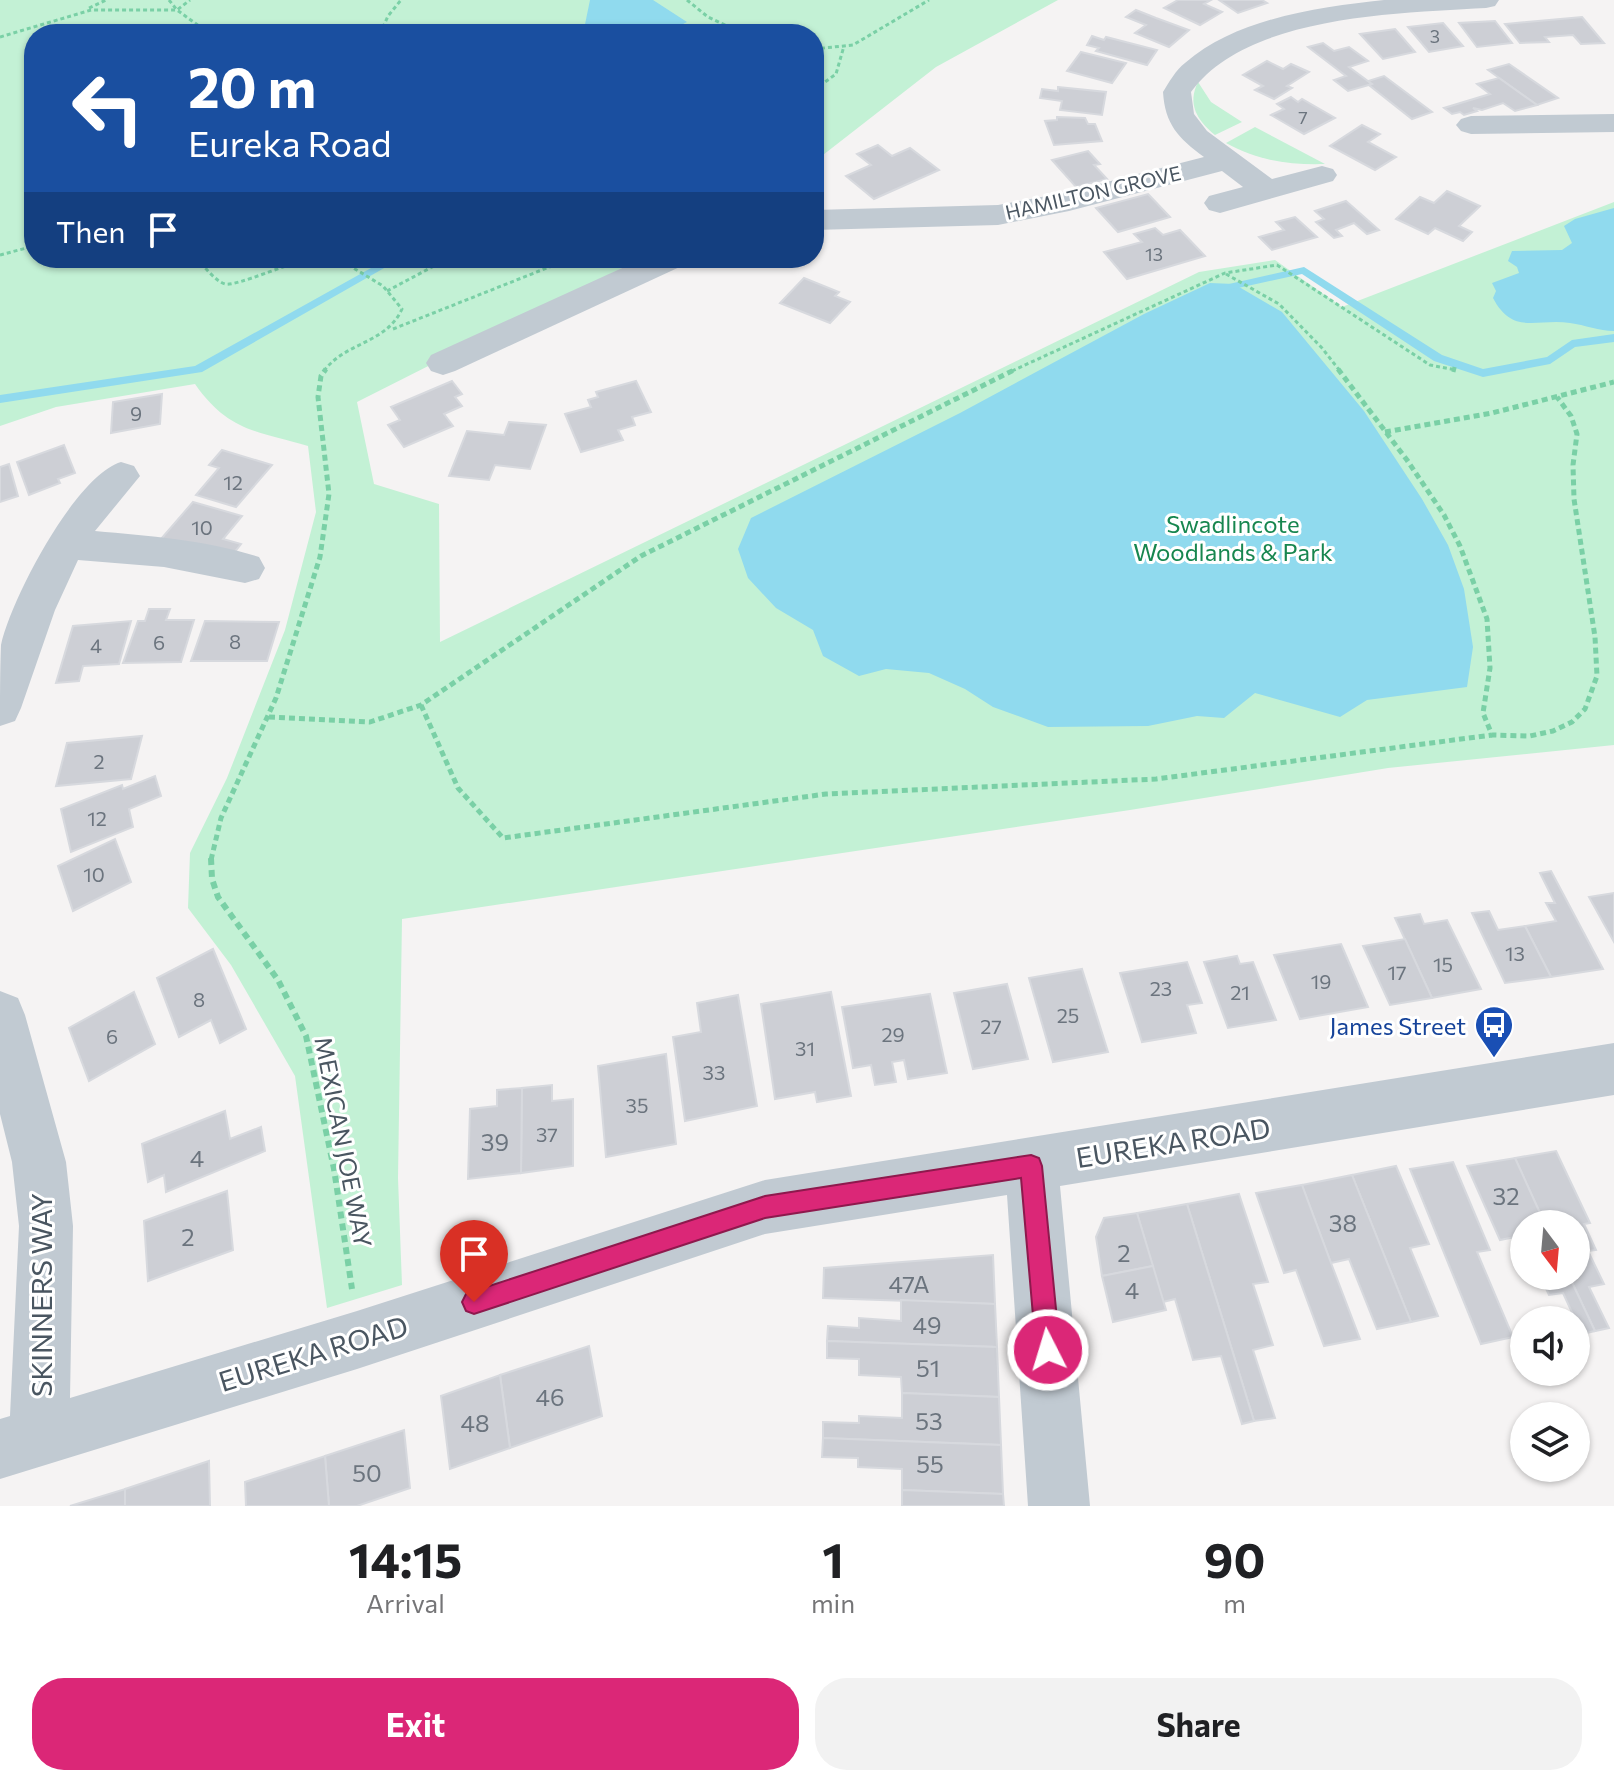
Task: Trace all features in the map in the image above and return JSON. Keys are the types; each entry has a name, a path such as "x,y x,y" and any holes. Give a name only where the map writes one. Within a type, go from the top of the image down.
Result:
{"street":[{"path":"1265,189 1196,137 1179,115 1177,92 1195,68 1230,47 1275,29 1330,16 1486,0"},
{"path":"1471,125 1614,123"},
{"name":"HAMILTON GROVE","path":"824,220 998,215 1069,201 1228,160"},
{"path":"1220,203 1322,175"},
{"path":"443,363 650,268"},
{"path":"0,708 26,630 69,544 84,517 121,476"},
{"path":"69,544 164,552 245,568"},
{"name":"SKINNERS WAY","path":"0,1015 39,1162 46,1226 20,1443"},
{"name":"EUREKA ROAD","path":"20,1443 357,1340 765,1207 1614,1069"},
{"path":"1031,1166 1059,1506"}],"path":[{"path":"78,13 106,0"},
{"path":"169,0 196,24"},
{"path":"42,24 91,10 177,10 190,0"},
{"path":"384,24 401,0"},
{"path":"687,0 708,17 723,24"},
{"path":"824,48 867,39 929,0"},
{"path":"0,37 24,30"},
{"path":"824,83 836,74 844,46"},
{"path":"0,255 24,249"},
{"path":"269,717 370,722 421,705 641,556 1052,351 1226,274 1277,265 1430,365 1456,370"},
{"path":"206,268 222,284 233,285 275,268"},
{"path":"354,268 398,300 402,309 397,322 389,330"},
{"path":"387,291 430,268"},
{"name":"MEXICAN JOE WAY","path":"357,1340 340,1194 300,1019 273,973 230,915 211,879 215,842 269,717 324,535 329,485 322,415 316,393 322,373 332,363 389,330 547,268"},
{"path":"1226,274 1279,304 1322,348 1444,515 1476,584 1488,633 1490,668 1483,713 1492,735"},
{"path":"1386,432 1557,397 1614,382"},
{"path":"421,705 458,788 503,838 826,794 1156,779 1492,735 1517,738 1544,733 1572,723 1589,705 1600,672 1600,656 1587,598 1577,529 1573,462 1577,434 1570,414 1557,397"}],"green space":[{"name":"Swadlincote Woodlands & Park","path":"0,0 1058,0 936,67 824,154 824,24 24,24 24,268 622,268 357,402 374,484 439,504 440,642 1199,272 1275,260 1342,307 1614,202 1614,745 1388,768 1130,810 402,919 398,1178 402,1285 327,1308 295,1076 231,965 188,908 190,853 227,778 285,630 316,512 308,446 244,427 219,411 195,384 56,407 0,426"},
{"path":"1198,82 1211,102 1242,122 1215,135 1196,111 1193,97"},
{"path":"1255,127 1325,164 1274,161 1226,143"}],"water":[{"path":"590,0 653,0 687,22 683,24 585,24"},
{"path":"1614,208 1614,331 1570,323 1527,323 1509,317 1501,310 1493,298 1496,291 1492,283 1519,273 1517,267 1508,261 1512,251 1562,250 1572,243 1564,226 1575,219"},
{"path":"1210,283 1234,284 1282,312 1364,411 1422,499 1448,545 1464,589 1473,647 1467,687 1367,700 1340,717 1255,693 1224,718 1197,716 1148,726 1048,727 993,707 965,689 929,673 886,669 859,676 823,656 813,630 776,608 748,578 738,549 751,518 960,413 1144,314"}],"building":[{"path":"1178,0 1211,0 1204,4 1222,12 1200,25 1164,8"},
{"path":"1219,0 1262,0 1267,3 1238,13"},
{"path":"1136,10 1189,30 1169,47 1135,33 1146,25 1126,17"},
{"path":"1582,17 1604,43 1581,44 1573,35 1545,37 1549,42 1520,43 1505,24"},
{"path":"1495,21 1512,43 1477,47 1459,23"},
{"path":"1443,23 1463,46 1429,52 1408,27"},
{"path":"1395,29 1415,52 1383,59 1360,34"},
{"path":"1092,36 1157,50 1147,65 1096,51 1099,48 1087,45"},
{"path":"1323,43 1334,51 1349,47 1368,61 1349,67 1372,84 1348,91 1334,80 1346,76 1308,47"},
{"path":"1081,52 1126,63 1112,83 1067,71"},
{"path":"1267,61 1283,69 1291,64 1309,72 1274,99 1255,90 1263,86 1243,75"},
{"path":"1509,64 1558,98 1537,105 1488,70"},
{"path":"1384,76 1432,112 1412,119 1369,85 1372,84 1368,81"},
{"path":"1499,78 1537,105 1515,111 1503,103 1482,110 1473,108 1477,111 1464,115 1460,112 1452,114 1444,108 1490,94 1477,84"},
{"path":"1058,87 1106,92 1102,115 1060,110 1062,101 1040,98 1042,89 1058,91"},
{"path":"1291,97 1298,102 1302,99 1335,118 1304,134 1271,115 1284,109 1277,104"},
{"path":"1057,117 1085,118 1088,124 1095,124 1102,141 1054,145 1045,121 1057,120"},
{"path":"1362,125 1380,134 1368,142 1396,157 1375,170 1330,146"},
{"path":"878,145 892,156 910,148 939,170 874,199 846,176 871,165 857,154"},
{"path":"1088,151 1100,164 1094,165 1107,179 1076,187 1052,160"},
{"path":"1447,191 1480,206 1459,226 1472,232 1463,241 1435,228 1428,234 1396,219 1420,197 1434,203"},
{"path":"1148,194 1170,217 1118,232 1096,208"},
{"path":"1346,201 1379,230 1367,234 1354,223 1336,230 1342,236 1334,238 1316,222 1324,219 1315,211"},
{"path":"1295,217 1317,237 1272,250 1259,237 1284,230 1276,222"},
{"path":"1155,228 1163,235 1180,230 1205,256 1127,279 1104,252 1142,242 1134,234"},
{"path":"804,278 839,292 835,296 850,302 830,323 780,303"},
{"path":"452,381 462,394 455,397 462,406 444,414 453,426 404,447 388,425 400,420 391,407"},
{"path":"636,381 651,412 632,417 635,425 618,430 623,440 581,452 565,414 591,407 588,400 598,397 596,392"},
{"path":"162,394 160,424 111,433 113,402"},
{"path":"509,422 546,425 530,469 495,465 489,480 449,476 467,431 504,435"},
{"path":"64,445 75,473 58,479 60,483 29,495 17,462"},
{"path":"222,450 272,465 236,507 196,495 219,468 209,465"},
{"path":"9,464 18,496 0,502 0,467"},
{"path":"193,502 242,516 223,539 241,544 229,559 161,539"},
{"path":"149,609 170,609 166,620 194,620 181,662 123,663 138,621 145,621"},
{"path":"131,621 119,664 83,666 79,681 56,683 73,626"},
{"path":"205,621 279,622 267,661 191,661"},
{"path":"142,736 131,779 56,786 67,743"},
{"path":"155,776 161,796 129,809 133,827 71,852 61,809 122,785 123,789"},
{"path":"115,839 131,882 73,911 58,866"},
{"path":"1551,871 1603,969 1551,977 1525,926 1556,921 1546,903 1555,903 1540,873"},
{"path":"1614,893 1614,942 1589,897"},
{"path":"1489,911 1498,930 1525,926 1551,977 1505,983 1472,913"},
{"path":"1420,914 1424,924 1447,920 1481,989 1432,998 1395,918"},
{"path":"1405,939 1432,998 1390,1005 1363,946"},
{"path":"1341,944 1368,1007 1300,1019 1274,955"},
{"path":"213,949 246,1029 220,1043 211,1020 179,1037 157,978"},
{"path":"1237,956 1240,964 1253,962 1276,1020 1228,1028 1204,962"},
{"path":"1187,962 1202,1003 1187,1005 1196,1033 1142,1042 1120,973"},
{"path":"1082,969 1108,1052 1053,1062 1029,978"},
{"path":"1007,984 1028,1059 973,1069 954,993"},
{"path":"134,992 155,1044 89,1081 69,1028"},
{"path":"831,992 851,1096 817,1102 815,1092 775,1099 761,1004"},
{"path":"930,994 947,1073 908,1079 904,1060 892,1062 896,1082 875,1085 871,1065 853,1068 842,1007"},
{"path":"738,995 757,1106 685,1121 673,1037 701,1032 697,1003"},
{"path":"666,1054 676,1144 606,1157 598,1066"},
{"path":"552,1085 552,1101 573,1099 573,1166 521,1173 522,1088"},
{"path":"522,1088 521,1173 468,1179 470,1109 497,1106 497,1090"},
{"path":"225,1111 230,1139 261,1127 265,1151 166,1192 164,1175 148,1182 142,1144"},
{"path":"1556,1151 1584,1210 1539,1210 1515,1158"},
{"path":"1515,1158 1539,1210 1510,1210 1510,1238 1500,1240 1467,1166"},
{"path":"1453,1162 1490,1250 1477,1252 1510,1330 1510,1338 1481,1344 1410,1169"},
{"path":"1396,1166 1429,1244 1410,1248 1438,1316 1411,1322 1352,1175"},
{"path":"1352,1175 1411,1322 1377,1329 1349,1259 1331,1263 1302,1185"},
{"path":"1302,1185 1360,1339 1324,1346 1296,1270 1284,1273 1256,1193"},
{"path":"227,1191 233,1250 148,1281 144,1221"},
{"path":"1239,1194 1268,1282 1253,1284 1273,1345 1253,1350 1275,1418 1254,1421 1187,1204"},
{"path":"1187,1204 1254,1421 1242,1424 1221,1356 1193,1360 1175,1299 1163,1302 1137,1213"},
{"path":"1137,1213 1153,1266 1102,1276 1096,1237 1104,1218"},
{"path":"1590,1237 1596,1250 1590,1251"},
{"path":"993,1255 995,1304 823,1298 824,1268"},
{"path":"1590,1255 1604,1284 1590,1287"},
{"path":"1153,1266 1166,1310 1113,1322 1102,1276"},
{"path":"1590,1289 1609,1328 1595,1331 1590,1320 1590,1306 1583,1306 1576,1290"},
{"path":"1547,1290 1576,1290 1583,1306 1569,1306 1563,1293 1549,1295"},
{"path":"901,1300 995,1304 997,1347 827,1341 828,1326 859,1328 859,1318 901,1321"},
{"path":"827,1341 997,1347 999,1397 902,1393 901,1377 859,1375 859,1359 827,1358"},
{"path":"589,1346 602,1416 510,1448 500,1375"},
{"path":"500,1375 510,1448 450,1469 441,1396"},
{"path":"902,1393 999,1397 1001,1445 823,1438 823,1422 859,1423 859,1416 902,1418"},
{"path":"404,1430 410,1488 357,1506 329,1506 325,1456"},
{"path":"823,1438 1001,1445 1003,1494 902,1490 902,1469 858,1467 858,1458 822,1457"},
{"path":"325,1456 329,1506 246,1506 245,1482"},
{"path":"209,1461 210,1506 125,1506 125,1489"},
{"path":"125,1489 125,1506 70,1506"},
{"path":"902,1490 1003,1494 1004,1506 902,1506"}],"waterway":[{"path":"0,399 198,369 379,268"},
{"path":"1229,287 1304,270 1438,358 1483,373 1550,360 1572,344 1614,338"}],"place":[{"name":"James Street","path":"1494,1059"}],"route":[{"path":"474,1302 765,1207 844,1192 1031,1166 1048,1350"}]}
